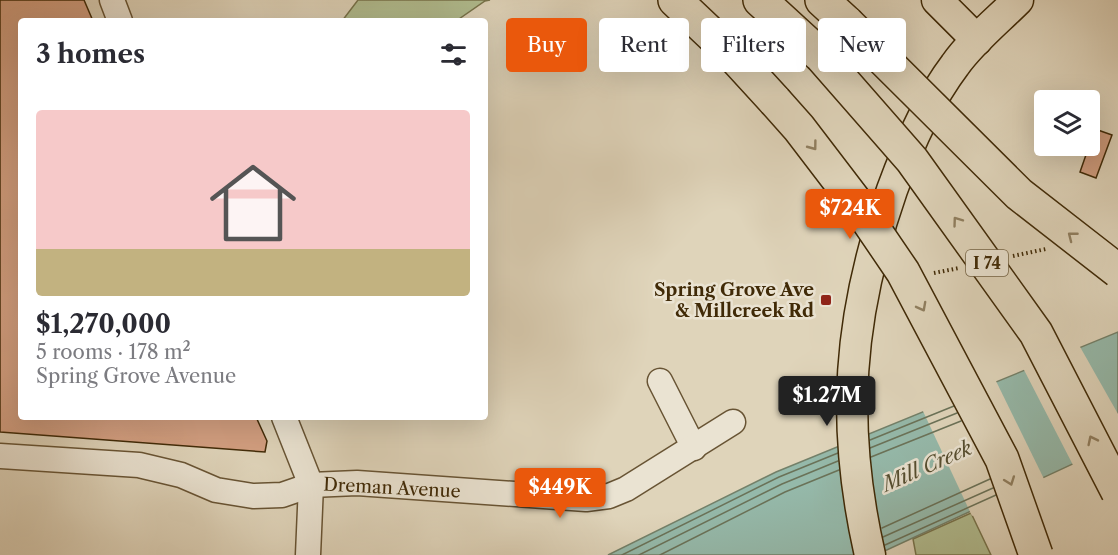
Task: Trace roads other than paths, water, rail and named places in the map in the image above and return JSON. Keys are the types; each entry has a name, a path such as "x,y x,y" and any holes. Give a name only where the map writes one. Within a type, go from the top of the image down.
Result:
{"highway":[{"path":"675,0 732,54 799,128 854,200 903,272 1002,459 1036,555"},
{"name":"I 74","path":"760,0 818,53"},
{"path":"795,0 818,50"},
{"path":"822,0 1019,194 1118,271"},
{"name":"I 74","path":"835,72 912,160 1036,333 1118,492"}],"main road":[{"path":"937,0 977,40"},
{"path":"870,555 854,474 851,441 854,347 875,240 907,149 955,64 1018,0"}],"street":[{"path":"112,0 119,18"},
{"path":"660,381 694,448"},
{"path":"285,420 311,485 308,555"},
{"name":"Dreman Avenue","path":"0,456 139,465 181,475 216,490 253,496 282,495 311,485 357,483 586,499 609,496 626,489 733,422"}],"water":[{"name":"Mill Creek","path":"1118,332 1118,443 876,555 608,555 776,472"}],"place":[{"name":"Spring Grove Ave & Millcreek Rd","path":"826,300"}]}
